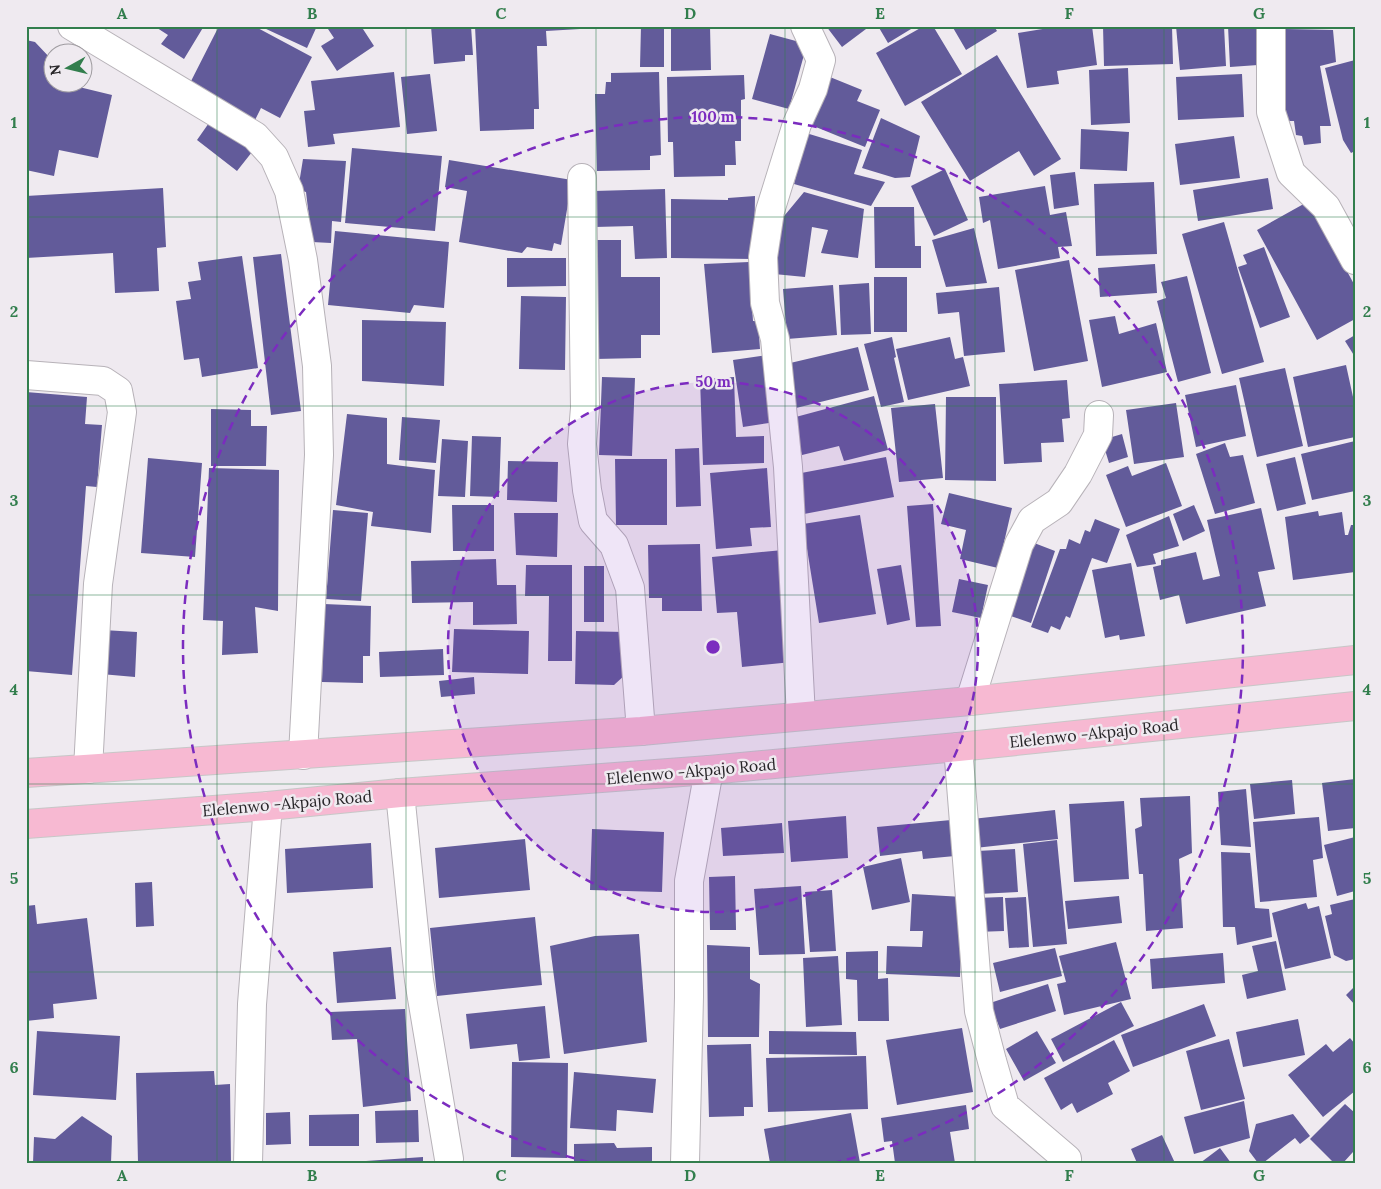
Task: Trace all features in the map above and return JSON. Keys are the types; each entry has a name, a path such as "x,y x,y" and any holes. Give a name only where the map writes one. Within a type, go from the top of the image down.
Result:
{"main road":[{"path":"26,773 641,731 970,701 1355,660"},
{"name":"Elelenwo -Akpajo Road","path":"26,824 709,770 958,747 1355,706"}],"street":[{"path":"72,26 255,136 274,157 289,191 303,260 317,366 319,455 303,754"},
{"path":"801,716 788,467 775,340 765,303 763,257 770,211 797,124 813,89 821,60 805,26"},
{"path":"1271,26 1271,112 1291,173 1326,207 1355,260"},
{"path":"582,178 585,408 582,444 587,490 593,521 614,545 630,588 641,731"},
{"path":"26,375 103,381 118,391 122,412 98,584 88,769"},
{"path":"970,701 1019,544 1032,520 1059,502 1078,474 1098,435 1099,415"},
{"path":"958,747 979,1011 992,1061 1005,1106 1067,1159"},
{"path":"685,1163 690,881 709,770"},
{"path":"400,793 419,980 449,1159"},
{"path":"248,1163 252,1004 268,806"}],"building":[{"path":"154,26 204,26 184,59 161,44 168,35"},
{"path":"219,26 254,26 312,57 280,118 261,108 253,124 187,89"},
{"path":"265,26 317,26 307,48 264,28"},
{"path":"326,26 361,26 374,46 337,71 321,46 334,38"},
{"path":"431,26 471,26 473,55 465,55 465,61 434,64"},
{"path":"475,26 580,26 580,29 546,31 547,46 537,46 539,109 534,109 534,129 480,131"},
{"path":"641,26 664,26 664,67 640,67"},
{"path":"671,26 710,26 711,70 671,71"},
{"path":"826,26 870,26 842,47"},
{"path":"878,26 916,26 888,43"},
{"path":"924,26 933,26 962,74 905,106 876,53"},
{"path":"952,26 994,26 997,31 966,50"},
{"path":"1061,26 1092,26 1097,65 1057,71 1059,84 1027,88 1018,33"},
{"path":"1103,26 1172,26 1173,64 1104,66"},
{"path":"1176,26 1224,26 1226,66 1180,70"},
{"path":"1228,26 1256,26 1258,65 1230,67"},
{"path":"1286,29 1333,30 1336,62 1320,66 1331,126 1320,126 1321,143 1304,145 1302,136 1296,135 1294,121 1285,121"},
{"path":"770,34 807,44 789,109 752,99"},
{"path":"26,40 35,42 42,49 42,92 92,92 92,90 112,95 98,158 59,150 54,176 26,170"},
{"path":"997,55 1061,159 1034,176 1019,151 970,181 921,102"},
{"path":"1355,60 1355,151 1351,153 1343,140 1325,68"},
{"path":"1128,68 1130,123 1091,125 1089,70"},
{"path":"394,72 400,127 333,134 335,144 308,147 304,111 315,110 311,81"},
{"path":"659,72 661,155 650,156 650,170 597,171 595,94 605,94 606,82 611,82 611,73"},
{"path":"430,74 437,131 407,134 401,77"},
{"path":"1242,74 1244,117 1178,120 1176,77"},
{"path":"744,75 745,99 741,100 741,141 735,141 736,165 725,165 725,176 674,177 673,142 668,142 667,77"},
{"path":"825,75 862,90 857,101 880,110 865,147 806,123"},
{"path":"881,118 920,136 910,177 895,178 862,168"},
{"path":"211,120 252,152 237,171 197,140"},
{"path":"1081,129 1129,132 1127,171 1080,169"},
{"path":"806,133 862,150 854,174 885,182 871,206 794,184"},
{"path":"1234,136 1240,178 1180,185 1175,144"},
{"path":"352,148 442,156 435,231 345,223"},
{"path":"303,159 346,161 341,222 332,221 331,243 312,242 306,192 298,190"},
{"path":"449,160 572,180 561,245 554,243 552,251 527,247 522,253 459,242 467,191 445,187"},
{"path":"945,169 968,220 934,236 911,186"},
{"path":"1075,172 1079,205 1054,209 1050,175"},
{"path":"1268,178 1273,209 1198,221 1193,190"},
{"path":"1154,182 1157,254 1096,256 1094,184"},
{"path":"1045,186 1050,215 1066,212 1072,246 1058,247 1060,258 998,269 990,220 983,223 979,197"},
{"path":"163,188 166,247 157,248 159,291 115,293 113,253 26,258 26,196"},
{"path":"665,189 667,258 635,259 633,226 595,227 594,191"},
{"path":"804,192 864,209 858,258 821,253 828,230 812,227 805,277 774,274 780,221"},
{"path":"755,196 754,259 671,258 671,199 728,200 728,198"},
{"path":"1309,201 1355,286 1355,319 1317,340 1257,230"},
{"path":"874,207 914,207 915,246 921,246 921,268 875,268"},
{"path":"1224,222 1264,362 1222,374 1182,234"},
{"path":"974,228 987,283 946,287 932,240"},
{"path":"335,231 449,242 444,308 414,305 410,313 328,305"},
{"path":"594,240 621,240 621,277 660,277 660,335 641,335 641,358 595,359"},
{"path":"1264,247 1290,317 1260,328 1238,267 1247,264 1243,255"},
{"path":"281,254 301,411 271,415 253,257"},
{"path":"242,256 258,368 202,377 199,358 184,360 176,301 191,299 188,282 201,280 198,262"},
{"path":"507,258 566,258 566,286 507,287"},
{"path":"1069,260 1088,361 1034,371 1015,270"},
{"path":"749,262 753,321 758,321 760,349 712,353 704,264"},
{"path":"1155,264 1157,293 1100,297 1098,268"},
{"path":"1187,276 1211,373 1178,382 1157,301 1166,298 1161,282"},
{"path":"874,277 907,277 907,332 874,332"},
{"path":"869,283 871,334 841,335 839,285"},
{"path":"833,285 837,335 787,339 783,289"},
{"path":"999,287 1005,352 964,356 959,312 938,314 936,293"},
{"path":"521,296 566,297 565,370 519,369"},
{"path":"1115,316 1119,334 1156,323 1167,372 1102,387 1089,320"},
{"path":"362,320 446,322 444,386 362,381"},
{"path":"1355,335 1355,357 1345,341"},
{"path":"892,337 896,357 894,358 904,402 881,407 864,344"},
{"path":"950,337 955,359 963,357 970,386 908,400 896,349"},
{"path":"858,347 869,390 796,408 786,364"},
{"path":"767,355 776,422 743,427 733,360"},
{"path":"1346,365 1355,406 1355,437 1308,447 1293,377"},
{"path":"1285,368 1303,446 1257,457 1239,378"},
{"path":"602,377 635,378 632,456 599,455"},
{"path":"734,377 736,437 764,436 764,463 703,465 700,379"},
{"path":"1067,380 1070,418 1062,419 1064,442 1041,443 1042,462 1004,464 999,384"},
{"path":"1236,385 1246,436 1196,447 1185,395"},
{"path":"26,392 87,397 85,424 102,425 97,487 86,486 72,675 26,671"},
{"path":"874,396 888,450 844,461 839,446 802,455 792,418"},
{"path":"946,397 996,397 996,481 945,480"},
{"path":"1176,403 1184,457 1134,464 1126,410"},
{"path":"935,404 943,478 899,482 891,408"},
{"path":"211,409 251,410 251,426 267,426 266,466 211,466"},
{"path":"347,414 387,418 387,464 435,470 431,533 371,526 373,512 336,505"},
{"path":"402,417 440,420 436,463 399,460"},
{"path":"1122,434 1128,457 1109,463 1102,440"},
{"path":"472,436 501,437 499,497 470,496"},
{"path":"442,439 468,441 465,497 438,496"},
{"path":"1355,441 1355,491 1312,500 1301,454"},
{"path":"1225,443 1230,457 1243,455 1255,503 1215,514 1196,454"},
{"path":"699,448 701,506 676,507 675,449"},
{"path":"886,457 894,497 804,514 796,474"},
{"path":"1295,457 1306,504 1277,511 1266,464"},
{"path":"148,458 202,463 195,557 141,553"},
{"path":"615,459 667,459 667,525 616,525"},
{"path":"508,461 558,462 557,502 507,500"},
{"path":"1166,463 1182,506 1126,527 1106,475 1128,466 1132,476"},
{"path":"209,468 279,470 278,611 255,607 258,653 222,655 223,621 203,620"},
{"path":"767,468 771,527 750,528 752,546 716,549 710,473"},
{"path":"949,493 1012,508 998,568 960,559 966,530 941,524"},
{"path":"933,504 941,626 916,627 907,506"},
{"path":"452,505 494,505 494,551 453,551"},
{"path":"1194,505 1205,531 1183,541 1173,514"},
{"path":"1261,508 1275,569 1258,572 1266,606 1186,624 1179,595 1160,600 1153,567 1161,565 1161,560 1196,552 1203,580 1220,576 1207,520"},
{"path":"333,510 368,513 361,601 326,599"},
{"path":"1318,511 1319,516 1342,512 1345,535 1348,535 1351,525 1355,525 1355,572 1293,580 1285,517"},
{"path":"514,513 558,513 557,557 516,555"},
{"path":"860,515 876,614 819,623 803,524"},
{"path":"1169,516 1179,546 1153,554 1156,564 1137,567 1126,535"},
{"path":"1095,519 1120,529 1107,563 1092,558 1070,618 1066,616 1060,630 1051,626 1048,633 1031,627 1060,549 1066,549 1069,539 1080,544 1085,530 1090,532"},
{"path":"1029,541 1055,551 1031,623 1005,614"},
{"path":"700,544 702,611 662,611 662,598 649,598 648,545"},
{"path":"783,550 792,662 742,667 737,612 717,613 712,557"},
{"path":"496,559 497,585 516,585 517,624 473,625 473,602 412,603 411,561"},
{"path":"1131,563 1145,636 1120,640 1119,635 1105,638 1092,570"},
{"path":"526,565 572,565 572,661 548,661 549,596 525,596"},
{"path":"901,565 910,620 887,625 877,569"},
{"path":"584,566 604,566 604,622 584,622"},
{"path":"959,579 988,585 981,618 952,612"},
{"path":"324,604 371,606 370,656 363,656 363,683 322,682"},
{"path":"454,629 529,631 528,674 452,672"},
{"path":"103,630 137,632 135,677 101,674"},
{"path":"576,631 626,632 626,674 614,685 575,684"},
{"path":"443,649 444,675 380,677 379,652"},
{"path":"474,677 475,694 441,697 439,681"},
{"path":"1355,779 1355,828 1328,831 1322,783"},
{"path":"1292,780 1295,814 1254,819 1250,784"},
{"path":"1246,789 1251,847 1221,845 1218,792"},
{"path":"1190,796 1192,853 1179,859 1183,928 1146,931 1143,874 1139,874 1135,829 1142,826 1140,798"},
{"path":"1124,801 1129,879 1074,882 1069,804"},
{"path":"1055,810 1058,839 975,848 972,819"},
{"path":"846,816 848,858 791,862 788,821"},
{"path":"1319,817 1323,858 1313,860 1317,897 1260,902 1253,822"},
{"path":"951,820 955,856 923,859 922,851 880,856 877,827"},
{"path":"782,823 784,853 723,856 721,828"},
{"path":"592,829 664,832 662,892 590,890"},
{"path":"1355,837 1355,891 1337,896 1324,845"},
{"path":"525,839 530,890 439,898 435,848"},
{"path":"1057,840 1067,944 1033,947 1023,844"},
{"path":"371,843 373,888 287,893 285,849"},
{"path":"1015,849 1018,892 979,894 977,851"},
{"path":"1221,852 1250,853 1255,908 1269,909 1272,937 1237,945 1235,927 1223,927"},
{"path":"901,858 910,902 872,910 863,867"},
{"path":"735,876 736,930 710,930 709,877"},
{"path":"152,882 154,926 136,927 135,883"},
{"path":"801,886 805,954 759,955 754,889"},
{"path":"832,890 836,951 810,952 805,892"},
{"path":"912,894 963,897 960,977 886,974 887,946 922,947 923,931 910,931"},
{"path":"1119,896 1122,923 1068,929 1065,901"},
{"path":"1003,897 1004,931 976,932 975,898"},
{"path":"1026,897 1029,947 1009,948 1005,898"},
{"path":"1355,899 1355,959 1346,961 1334,955 1325,916 1332,914 1330,905"},
{"path":"1306,903 1308,909 1319,906 1331,958 1285,969 1272,913"},
{"path":"35,905 37,924 87,918 97,999 53,1004 54,1018 26,1021 26,906"},
{"path":"535,917 542,985 437,996 430,928"},
{"path":"639,934 647,1042 564,1054 550,946 595,936"},
{"path":"1276,941 1286,990 1247,999 1242,975 1258,971 1252,946"},
{"path":"1116,942 1131,999 1064,1015 1057,984 1066,982 1059,956"},
{"path":"707,945 750,947 750,979 760,984 759,1037 708,1037"},
{"path":"391,947 396,999 337,1003 333,952"},
{"path":"1055,948 1062,976 1000,992 993,963"},
{"path":"878,951 878,979 888,978 889,1021 858,1021 857,980 846,979 846,952"},
{"path":"1223,953 1225,983 1152,989 1150,959"},
{"path":"838,956 842,1025 806,1027 803,958"},
{"path":"1048,984 1056,1011 1000,1029 990,1003"},
{"path":"1355,986 1355,1005 1346,995"},
{"path":"1121,1002 1134,1026 1063,1062 1051,1039"},
{"path":"1204,1004 1216,1036 1133,1067 1121,1035"},
{"path":"545,1006 550,1058 519,1061 517,1044 470,1049 466,1014"},
{"path":"405,1009 411,1101 363,1107 357,1039 332,1040 330,1012"},
{"path":"1298,1019 1305,1055 1243,1067 1236,1032"},
{"path":"962,1028 973,1092 897,1105 886,1040"},
{"path":"37,1031 120,1036 116,1100 33,1095"},
{"path":"769,1031 856,1032 857,1055 769,1054"},
{"path":"1037,1031 1056,1063 1024,1081 1006,1049"},
{"path":"1350,1038 1355,1044 1355,1091 1323,1117 1288,1075 1326,1044 1333,1052"},
{"path":"1229,1039 1245,1099 1201,1110 1186,1051"},
{"path":"1114,1040 1130,1071 1108,1083 1113,1094 1077,1113 1072,1103 1061,1110 1044,1078"},
{"path":"751,1044 753,1107 744,1107 744,1116 709,1117 707,1045"},
{"path":"866,1056 868,1109 768,1112 766,1058"},
{"path":"512,1062 568,1063 567,1158 511,1157"},
{"path":"214,1071 215,1085 230,1084 231,1163 138,1163 136,1073"},
{"path":"574,1072 656,1079 653,1113 617,1110 616,1131 570,1128"},
{"path":"1244,1101 1250,1138 1194,1154 1184,1117"},
{"path":"1345,1104 1355,1113 1355,1154 1353,1152 1343,1163 1334,1163 1310,1139"},
{"path":"966,1105 969,1129 950,1132 955,1163 895,1163 892,1141 884,1142 881,1118"},
{"path":"418,1110 419,1142 376,1143 375,1111"},
{"path":"290,1112 291,1144 266,1145 266,1113"},
{"path":"851,1113 860,1163 770,1163 764,1129"},
{"path":"359,1114 359,1146 309,1146 309,1115"},
{"path":"1293,1114 1310,1136 1300,1144 1295,1138 1263,1163 1258,1163 1249,1151 1256,1124"},
{"path":"82,1116 112,1136 111,1163 33,1163 34,1137 55,1139"},
{"path":"1162,1135 1175,1163 1137,1163 1131,1149"},
{"path":"614,1143 617,1148 652,1147 652,1163 574,1163 574,1144"},
{"path":"1220,1148 1231,1163 1200,1163"},
{"path":"423,1157 423,1163 366,1163 366,1161"}]}
